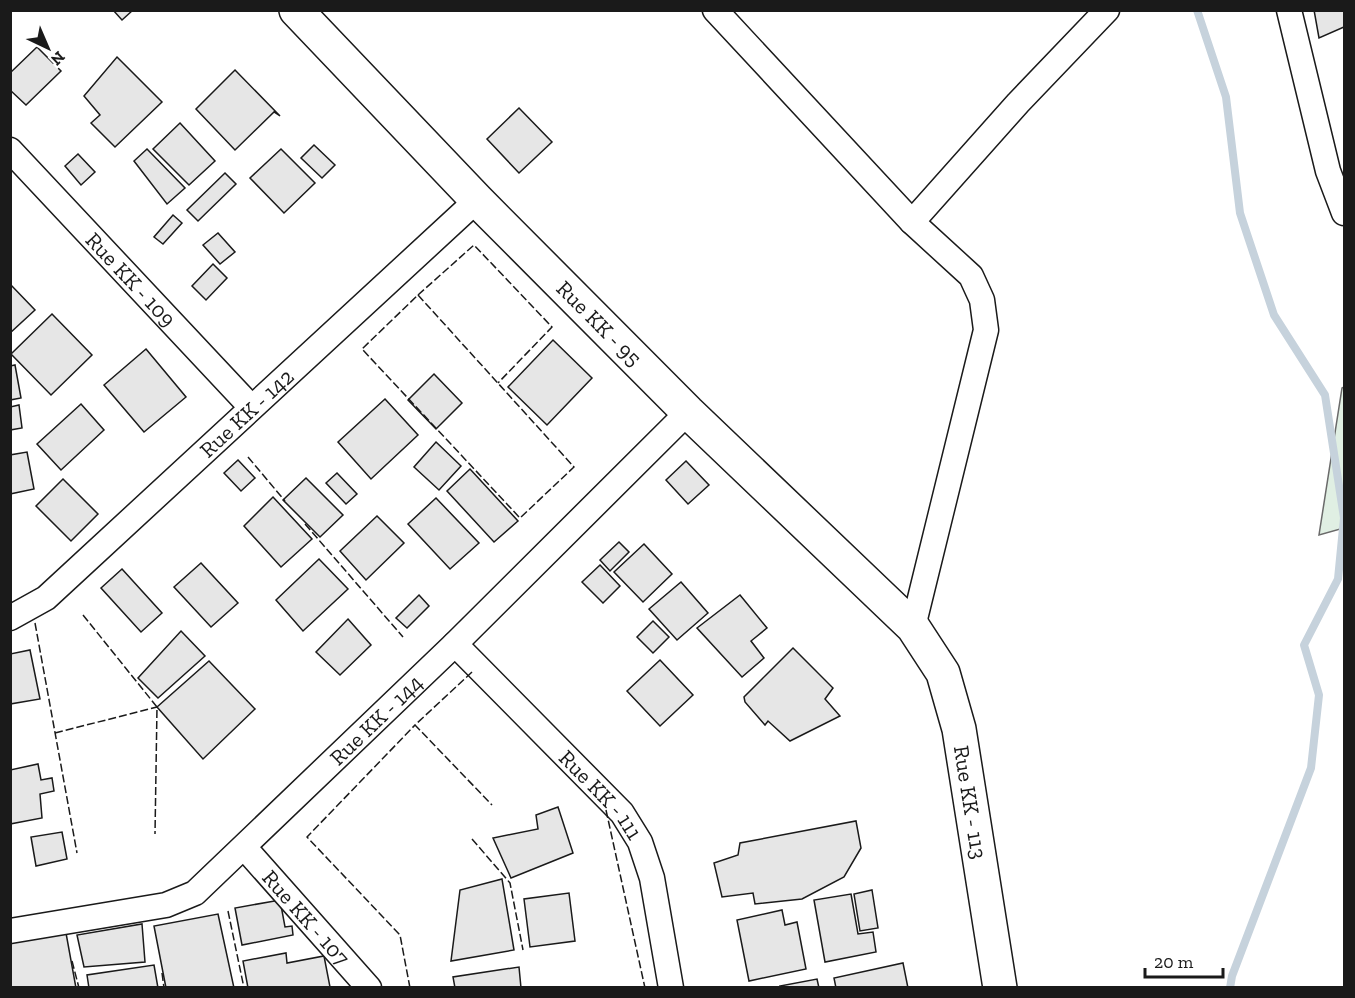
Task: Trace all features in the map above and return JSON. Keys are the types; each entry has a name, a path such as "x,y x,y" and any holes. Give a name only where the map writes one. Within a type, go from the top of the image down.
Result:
{"street":[{"name":"Rue KK - 95","path":"296,10 477,200 688,412 913,627"},
{"path":"715,10 912,222 971,276 982,300 986,330 913,627"},
{"path":"912,222 1018,103 1107,10"},
{"path":"1289,10 1328,171 1340,188 1344,213"},
{"name":"Rue KK - 109","path":"10,150 251,407"},
{"name":"Rue KK - 142","path":"10,618 46,598 477,200"},
{"name":"Rue KK - 144","path":"10,931 182,900 195,893 455,644 688,412"},
{"name":"Rue KK - 113","path":"913,627 943,673 959,729 1000,987"},
{"name":"Rue KK - 111","path":"455,644 622,813 640,842 652,878 671,987"},
{"name":"Rue KK - 107","path":"244,847 369,987"}],"green space":[{"path":"1344,387 1344,528 1319,535 1342,388"}],"building":[{"path":"113,10 133,10 122,20"},
{"path":"1314,10 1344,10 1344,27 1319,38"},
{"path":"37,47 61,71 26,105 10,90 10,73"},
{"path":"117,57 162,102 115,147 91,123 100,115 84,96"},
{"path":"235,70 280,116 274,112 235,150 196,109"},
{"path":"519,108 552,142 519,173 487,139"},
{"path":"180,123 215,161 189,185 153,149"},
{"path":"314,145 335,165 322,178 301,158"},
{"path":"147,149 185,188 167,204 134,161"},
{"path":"281,149 315,183 284,213 250,178"},
{"path":"78,154 95,172 81,185 65,166"},
{"path":"225,173 236,184 198,221 187,210"},
{"path":"173,215 182,223 163,244 154,237"},
{"path":"218,233 235,252 220,264 203,245"},
{"path":"213,264 227,278 206,300 192,286"},
{"path":"10,284 35,310 10,333"},
{"path":"52,314 92,355 51,395 11,354"},
{"path":"553,340 592,378 547,425 508,387"},
{"path":"146,349 186,397 144,432 104,385"},
{"path":"15,365 21,398 10,400 10,366"},
{"path":"434,374 462,403 436,429 408,400"},
{"path":"385,399 418,435 371,479 338,442"},
{"path":"81,404 104,430 61,470 37,444"},
{"path":"19,405 22,428 10,430 10,407"},
{"path":"436,442 461,466 439,490 414,467"},
{"path":"27,452 34,489 10,494 10,455"},
{"path":"238,460 255,478 241,491 224,473"},
{"path":"686,461 709,485 688,504 666,480"},
{"path":"470,469 518,521 494,542 447,491"},
{"path":"337,473 357,494 346,504 326,483"},
{"path":"306,478 343,515 320,537 283,500"},
{"path":"63,479 98,514 71,541 36,506"},
{"path":"273,497 312,539 281,567 244,526"},
{"path":"436,498 479,543 450,569 408,524"},
{"path":"377,516 404,543 366,580 340,551"},
{"path":"619,542 629,552 610,571 600,560"},
{"path":"644,544 672,574 643,602 614,572"},
{"path":"319,559 348,589 303,631 276,600"},
{"path":"201,563 238,603 211,627 174,587"},
{"path":"600,565 620,586 603,603 582,582"},
{"path":"122,569 162,613 141,632 101,588"},
{"path":"681,582 708,613 677,640 649,609"},
{"path":"419,595 429,606 407,628 396,618"},
{"path":"740,595 767,628 751,641 764,658 742,677 697,628"},
{"path":"348,619 371,645 340,675 316,652"},
{"path":"653,621 669,637 653,653 637,637"},
{"path":"181,631 205,656 158,698 138,678"},
{"path":"793,648 833,688 825,699 840,716 790,741 768,721 765,725 745,702 744,697"},
{"path":"30,650 40,699 10,704 10,654"},
{"path":"660,660 693,695 660,726 627,691"},
{"path":"209,661 255,709 203,759 157,707"},
{"path":"38,764 41,780 52,778 54,791 40,794 42,818 10,824 10,770"},
{"path":"558,807 573,853 511,878 493,838 538,829 536,815"},
{"path":"856,821 861,848 844,877 802,899 755,904 753,893 722,897 714,863 738,855 740,843"},
{"path":"62,832 67,859 36,866 31,837"},
{"path":"502,879 514,950 451,961 460,890"},
{"path":"872,890 878,928 860,931 854,894"},
{"path":"569,893 575,941 530,947 524,899"},
{"path":"851,894 858,934 873,932 876,952 825,962 814,900"},
{"path":"280,900 285,927 292,926 293,935 242,945 235,908"},
{"path":"782,910 785,925 797,922 806,969 749,981 737,920"},
{"path":"218,914 234,988 166,988 154,926"},
{"path":"142,924 145,962 84,967 77,935"},
{"path":"66,933 76,988 10,988 10,942"},
{"path":"286,953 287,963 324,956 330,987 248,988 243,961"},
{"path":"903,963 908,988 836,988 834,978"},
{"path":"154,965 158,988 89,988 87,975"},
{"path":"519,967 521,988 455,988 453,977"},
{"path":"817,979 819,988 781,988 780,986"}],"waterway":[{"path":"1197,10 1226,97 1240,213 1274,315 1325,395 1344,518 1338,579 1304,645 1319,695 1311,768 1232,976 1230,988"}],"fence":[{"path":"418,295 474,245 552,327 498,383"},
{"path":"418,295 574,467 520,518 362,349 418,295"},
{"path":"248,457 285,501"},
{"path":"305,524 403,637"},
{"path":"83,615 157,707 155,834"},
{"path":"35,623 77,853"},
{"path":"472,672 415,725 492,805"},
{"path":"55,733 157,707"},
{"path":"410,988 400,935 307,837 415,725"},
{"path":"606,810 645,988"},
{"path":"472,839 510,883 523,950"},
{"path":"228,911 244,988"},
{"path":"72,961 79,988"},
{"path":"162,973 164,988"}]}
